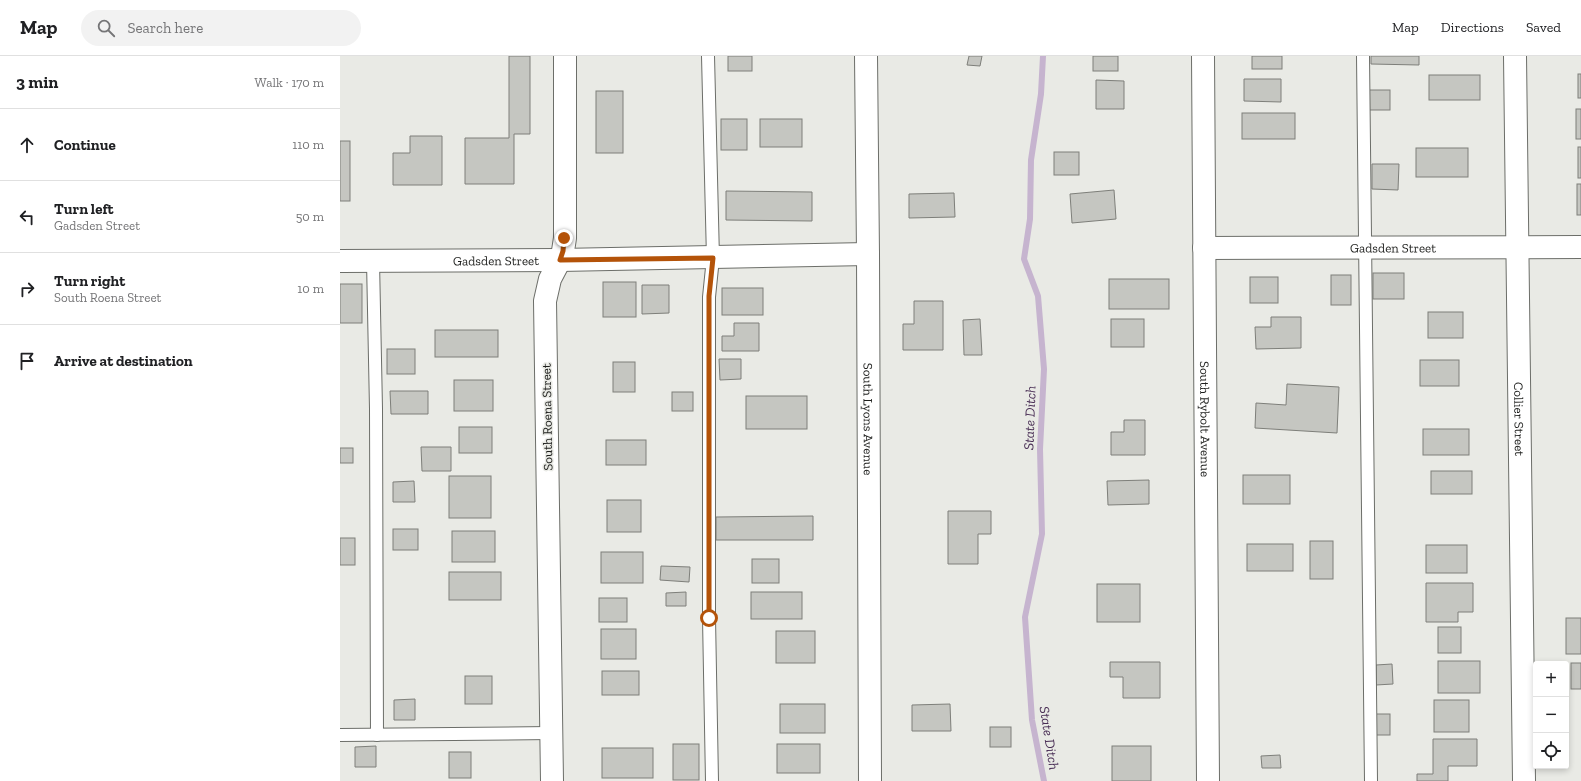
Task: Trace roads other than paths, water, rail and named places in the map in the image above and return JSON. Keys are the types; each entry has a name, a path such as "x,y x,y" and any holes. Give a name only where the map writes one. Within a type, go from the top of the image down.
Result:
{"street":[{"name":"South Roena Street","path":"552,781 546,301 550,279 563,251 564,238 564,56"},
{"name":"South Lyons Avenue","path":"866,56 870,781"},
{"name":"South Rybolt Avenue","path":"1202,56 1208,781"},
{"name":"Collier Street","path":"1515,56 1524,781"},
{"name":"Gadsden Street","path":"1204,248 1581,247"},
{"name":"Gadsden Street","path":"340,261 713,258 868,254"}],"lane":[{"path":"708,56 713,258 709,296 709,618 712,781"},
{"path":"1363,56 1371,781"},
{"path":"374,261 377,735"},
{"path":"340,735 551,732"}],"waterway":[{"name":"State Ditch","path":"1043,56 1041,94 1031,160 1030,219 1024,259 1038,296 1044,369 1040,449 1042,534 1025,617 1032,720 1044,781"}]}
